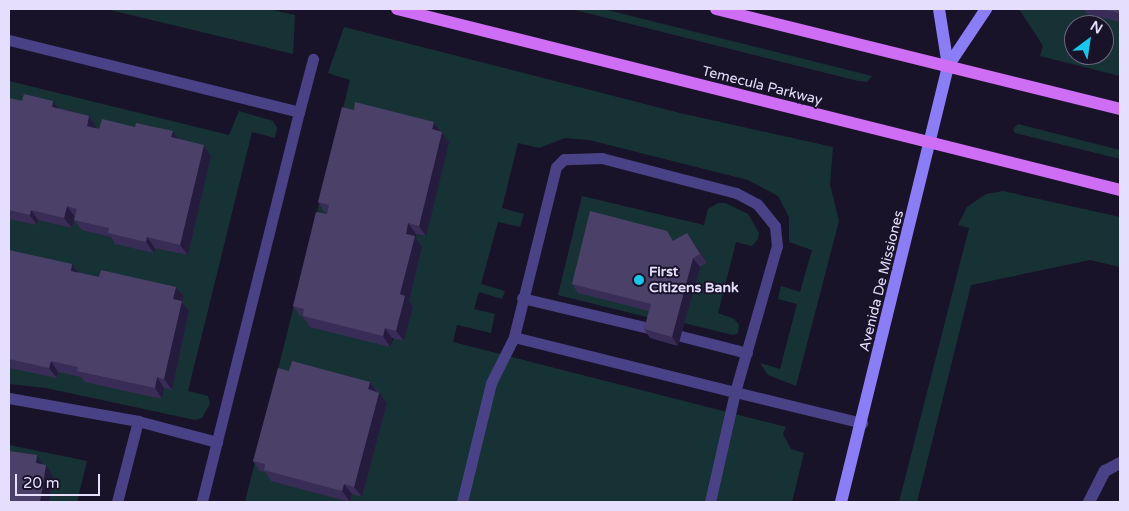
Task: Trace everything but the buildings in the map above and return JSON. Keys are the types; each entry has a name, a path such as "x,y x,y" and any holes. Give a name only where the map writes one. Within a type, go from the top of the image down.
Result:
{"main road":[{"name":"Temecula Parkway","path":"397,9 930,144 1120,190"},
{"path":"716,9 1120,109"}],"street":[{"name":"Avenida De Missiones","path":"939,9 948,66"},
{"name":"Avenida De Missiones","path":"841,502 862,423 948,66 986,9"},
{"path":"1090,500 1105,471 1120,463"}],"lane":[{"path":"9,40 299,112"},
{"path":"202,502 313,59"},
{"path":"462,502 491,383 514,337 522,298 556,167 564,159 602,158 736,193 757,204 775,226 777,246 735,392 710,502"},
{"path":"522,298 653,329"},
{"path":"681,336 747,353"},
{"path":"514,337 862,423"},
{"path":"9,398 138,421 217,442"},
{"path":"117,502 138,421"}],"green space":[{"path":"106,9 268,9 295,15 293,54"},
{"path":"571,9 603,9 872,76 867,82 858,81"},
{"path":"1019,9 1120,9 1120,76 1076,65 1114,65 1114,15 1064,15 1064,62 1040,56 1043,46"},
{"path":"344,27 680,113 833,147 830,184 839,221 796,386 768,375 760,363 780,369 797,304 778,299 781,286 800,292 812,250 789,242 789,217 778,196 748,180 589,140 565,138 539,148 518,143 502,208 524,214 520,227 498,222 481,284 505,291 502,299 479,292 474,309 495,314 491,333 457,325 453,342 786,427 783,434 791,449 804,453 792,502 245,502 350,80 328,73","holes":["449,142 426,236 416,234 408,305 390,347 301,316 337,216 325,212"]},
{"path":"9,81 229,135 239,111 273,121 277,128 275,138 252,132 188,391 208,396 210,404 202,418 195,420 46,388 9,384"},
{"path":"1018,124 1120,150 1120,159 1015,133 1013,129"},
{"path":"1003,191 1120,217 1120,267 1090,260 971,285 917,502 899,502 969,228 958,225 967,207 986,194"},
{"path":"582,196 704,225 708,209 718,203 725,203 748,214 759,233 758,239 752,246 736,242 718,313 734,319 739,325 738,333 733,335 684,323 700,267 707,263 693,242 680,249 673,240 597,220 657,313 655,319 558,295"},
{"path":"9,445 87,461 77,502 9,502"}],"place":[{"name":"First Citizens Bank","path":"639,280"}]}
